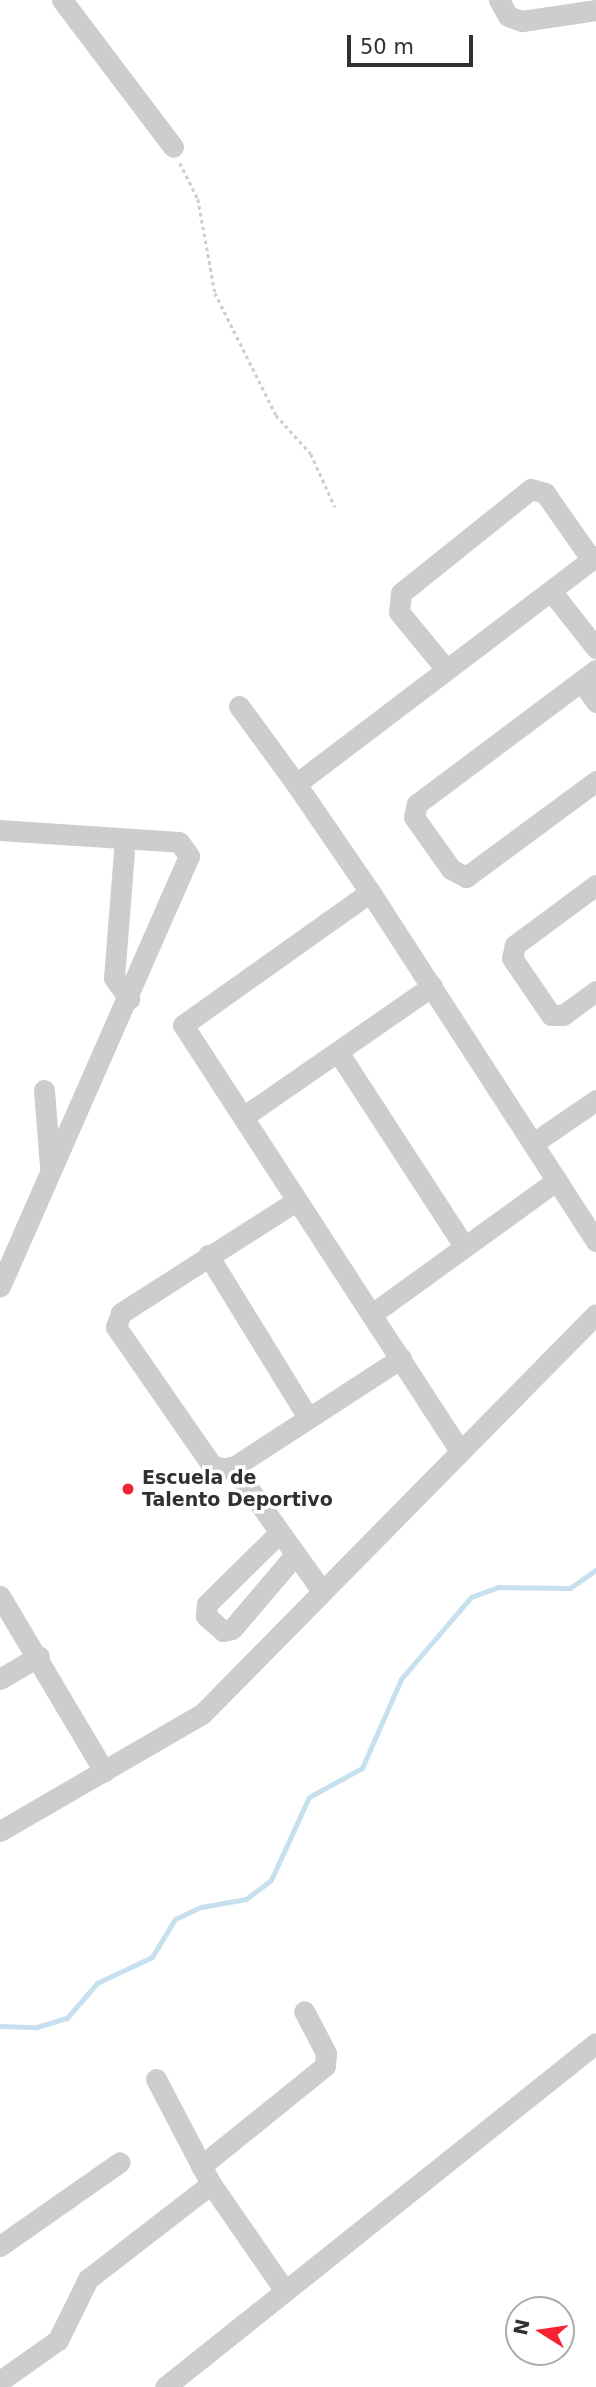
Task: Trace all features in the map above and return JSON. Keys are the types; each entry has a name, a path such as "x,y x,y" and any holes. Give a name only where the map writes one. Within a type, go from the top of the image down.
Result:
{"street":[{"path":"62,0 173,147"},
{"path":"499,0 504,12 522,21 596,10"},
{"path":"296,784 445,668 594,558 545,493 531,489 401,593 400,612 445,668"},
{"path":"551,591 596,648"},
{"path":"596,702 588,676 417,804 414,817 451,869 466,877 596,780"},
{"path":"239,706 370,892 535,1142 596,1241"},
{"path":"0,830 179,842 186,847 186,865 0,1286"},
{"path":"124,851 114,978 129,999"},
{"path":"596,885 515,946 512,958 551,1015 563,1015 596,991"},
{"path":"370,892 183,1025 460,1451"},
{"path":"243,1117 432,985"},
{"path":"338,1052 464,1246"},
{"path":"44,1090 50,1169"},
{"path":"535,1142 596,1100"},
{"path":"373,1314 557,1180"},
{"path":"296,1200 121,1312 116,1326 211,1464 222,1469 235,1466 307,1416 401,1359"},
{"path":"208,1255 307,1416"},
{"path":"0,1831 202,1714 596,1314"},
{"path":"244,1482 278,1534 322,1591"},
{"path":"278,1534 207,1604 206,1616 223,1631 232,1629 295,1555"},
{"path":"0,1595 40,1656 104,1771"},
{"path":"0,1679 40,1656"},
{"path":"0,2381 58,2340 76,2295 88,2279 325,2066 326,2053 304,2011"},
{"path":"165,2387 596,2043"},
{"path":"156,2079 206,2175 285,2291"},
{"path":"0,2246 120,2162"}],"path":[{"path":"173,147 198,199 215,293 276,415 311,454 335,507"}],"waterway":[{"path":"0,2026 37,2027 67,2018 97,1983 152,1957 175,1919 201,1907 246,1899 271,1880 309,1797 362,1768 401,1679 471,1597 498,1587 570,1588 596,1570"}],"place":[{"name":"Escuela de Talento Deportivo","path":"128,1489"}]}
